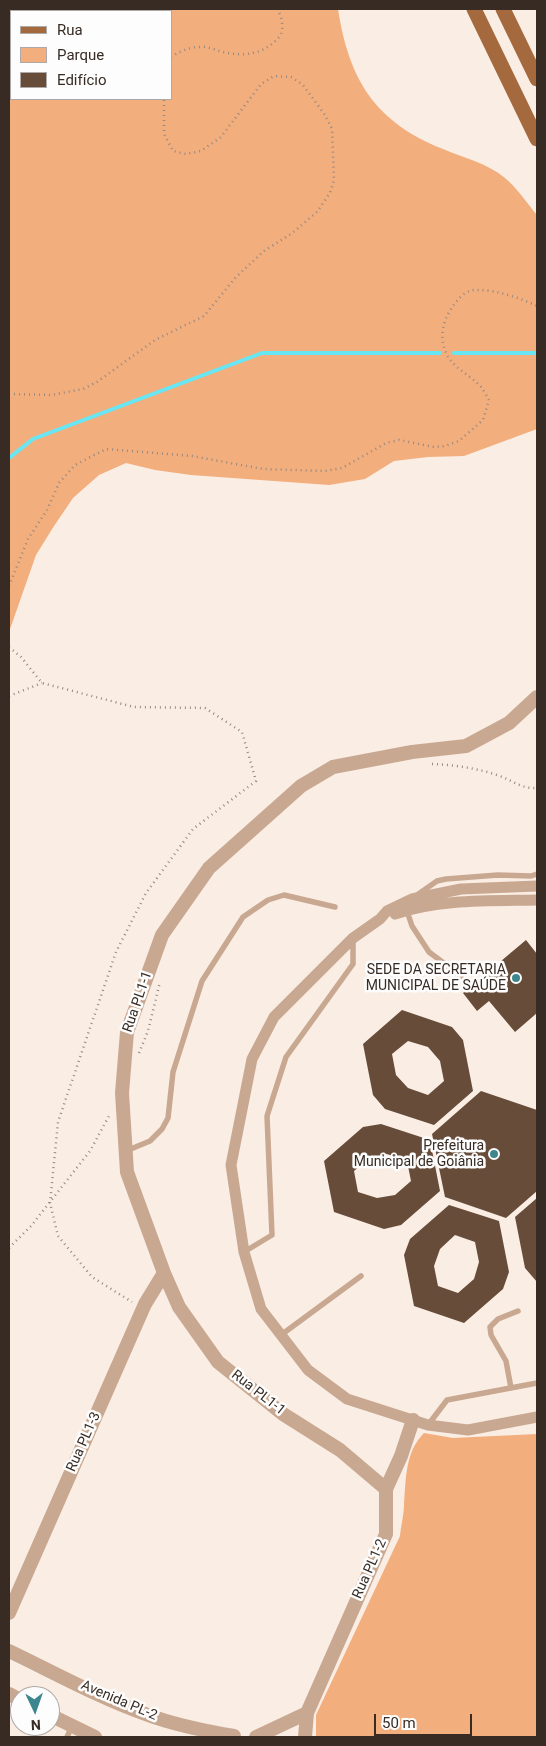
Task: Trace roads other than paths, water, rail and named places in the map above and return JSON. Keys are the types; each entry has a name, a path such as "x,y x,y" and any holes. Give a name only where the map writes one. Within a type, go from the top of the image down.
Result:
{"main road":[{"path":"474,9 537,139"},
{"path":"503,9 537,79"}],"street":[{"name":"Rua PL1-1","path":"386,1489 340,1450 283,1414 218,1362 179,1307 164,1273 127,1172 122,1093 127,1032 162,935 209,868 301,786 333,767 412,752 466,746 509,723 537,697"},
{"path":"536,882 461,889 412,899 387,911 380,919 353,938 274,1017 252,1059 231,1165 244,1252 261,1309 308,1370 347,1399 428,1425 468,1430 537,1417"},
{"path":"380,919 406,910 462,902 537,900"},
{"name":"Rua PL1-3","path":"9,1613 143,1309 164,1273"},
{"name":"Rua PL1-2","path":"306,1737 307,1713 386,1534 386,1489 401,1456 413,1420"},
{"name":"Avenida PL-2","path":"9,1651 149,1716 232,1737 257,1737"},
{"path":"257,1737 307,1713"},
{"path":"69,1732 95,1737"}],"lane":[{"path":"126,1152 150,1140 162,1130 168,1118 173,1072 202,981 243,917 268,900 284,895 335,907"},
{"path":"412,899 406,910 412,926 430,952 461,976"},
{"path":"244,1252 272,1235 266,1116 286,1057 353,964 353,938"},
{"path":"281,1335 361,1276"},
{"path":"511,1388 506,1361 491,1335 490,1327 498,1319 518,1311"},
{"path":"428,1425 447,1400 537,1383"}],"waterway":[{"path":"9,458 33,439 262,353 440,353"},
{"path":"454,353 537,353"}],"place":[{"name":"SEDE DA SECRETARIA MUNICIPAL DE SAÚDE","path":"516,978"},
{"name":"Prefeitura Municipal de Goiânia","path":"494,1154"}]}
